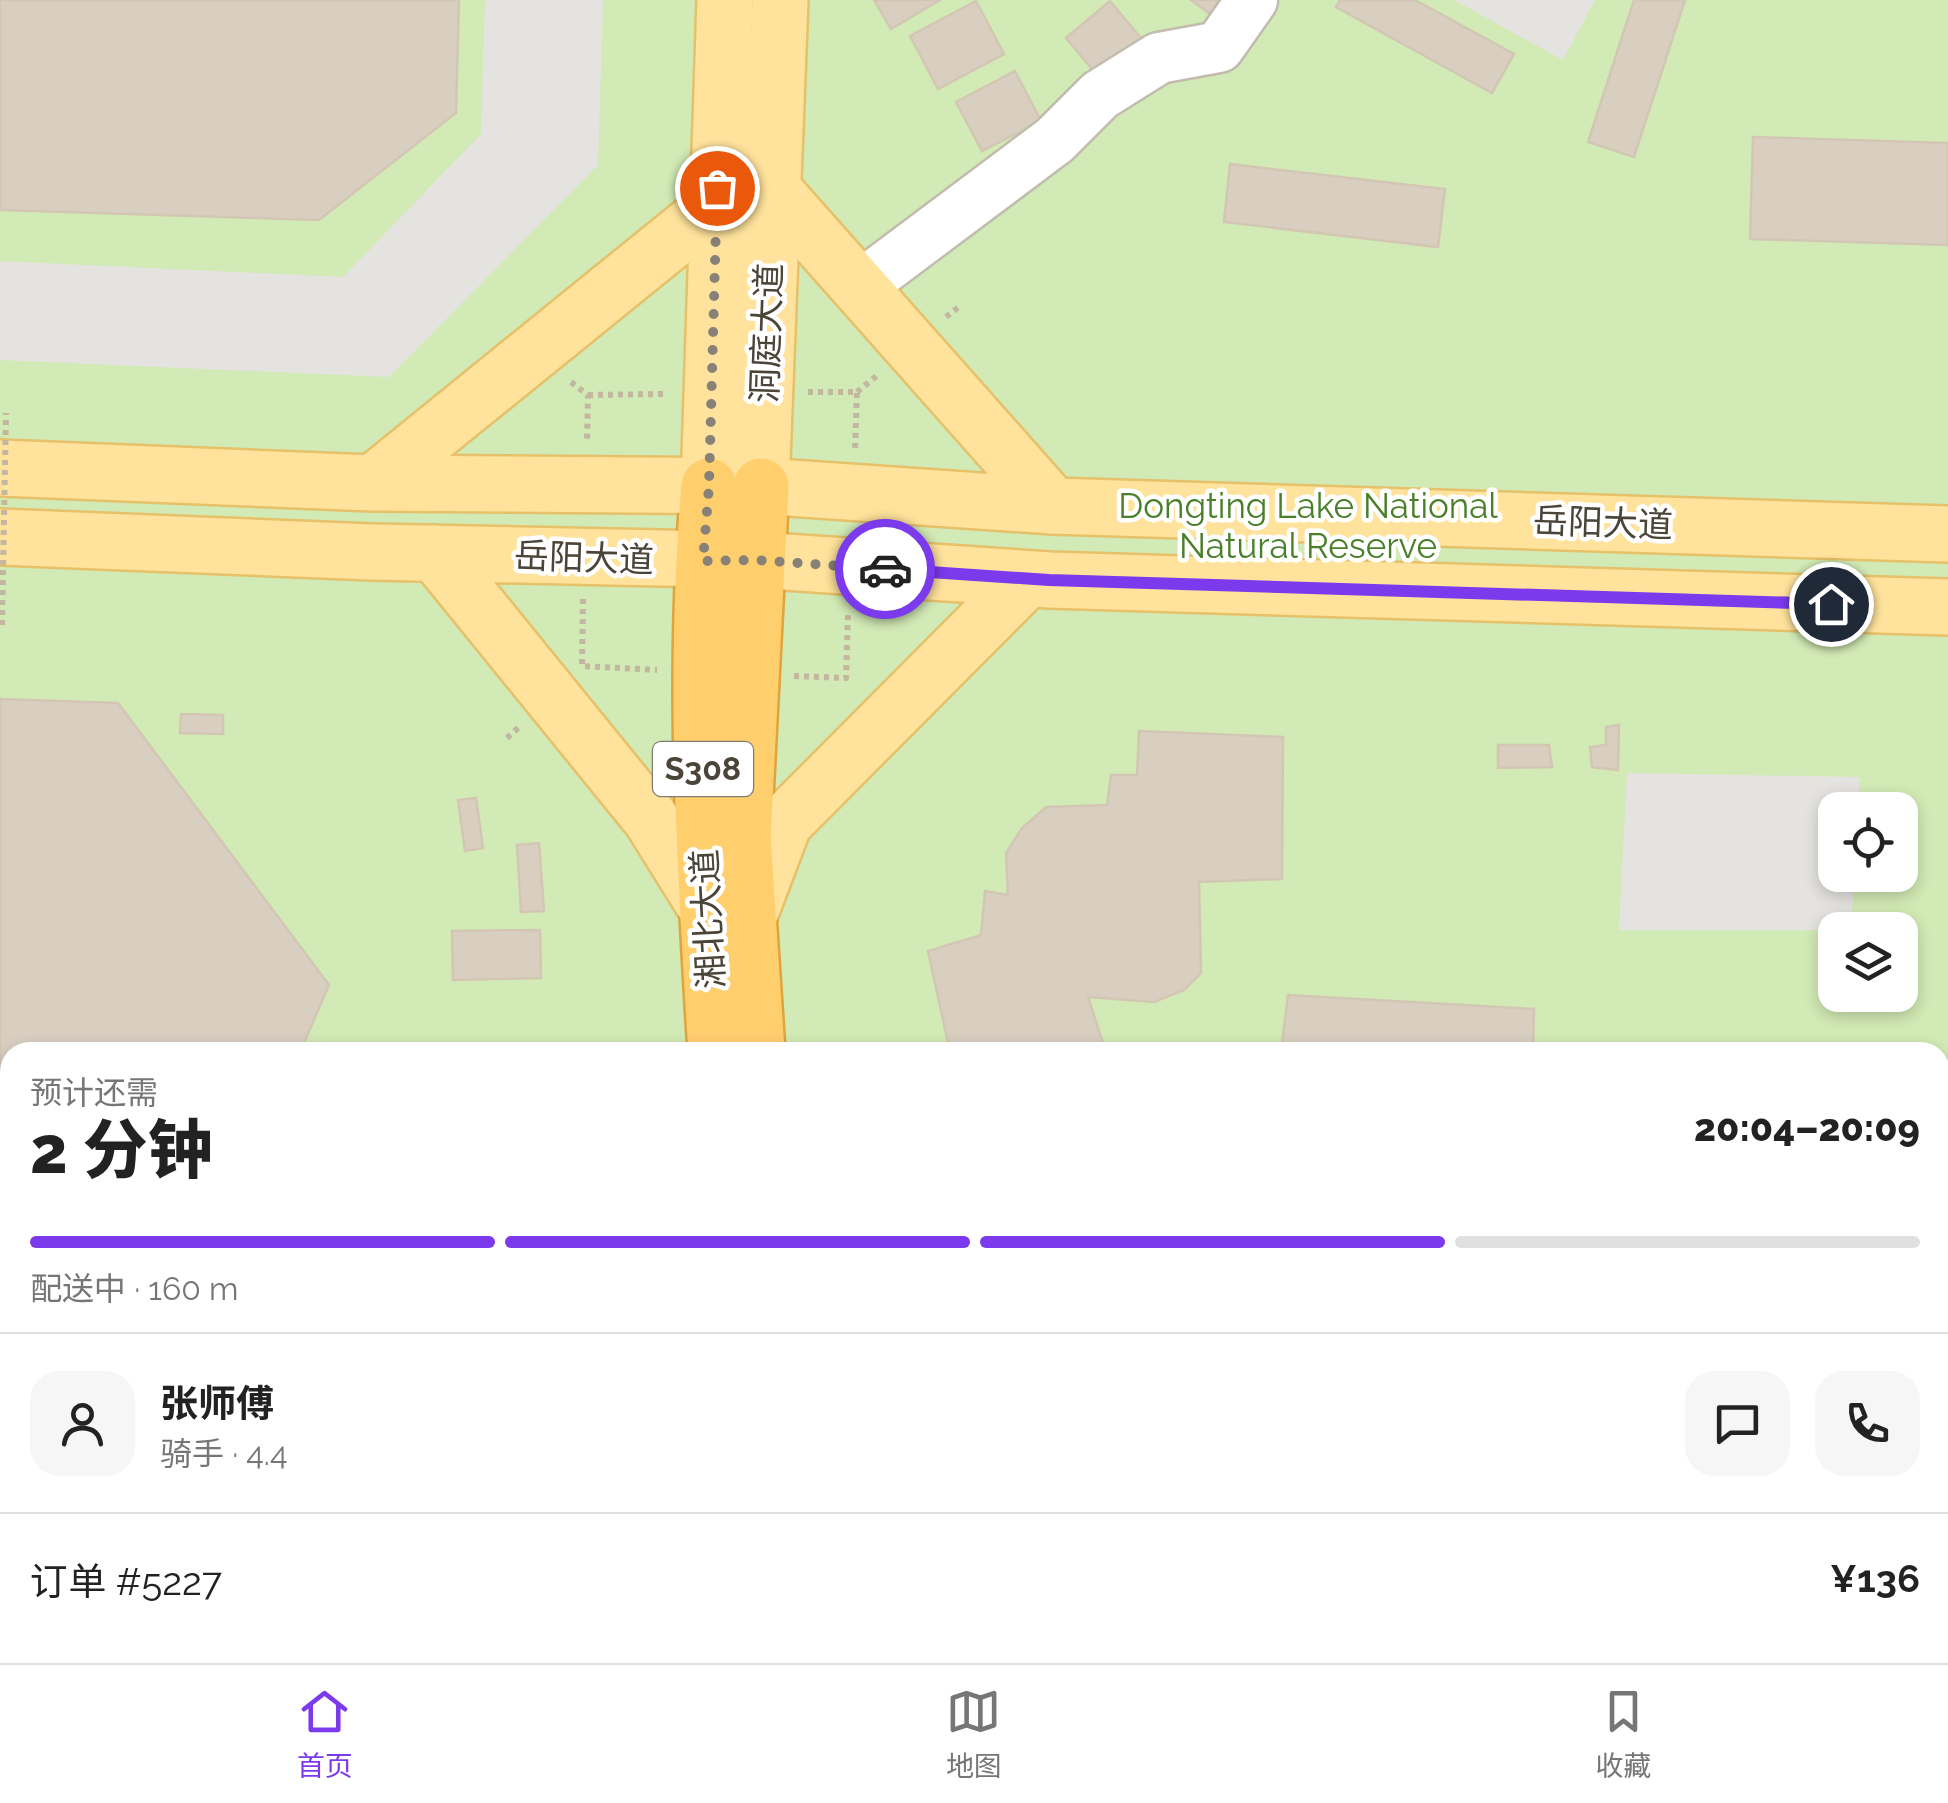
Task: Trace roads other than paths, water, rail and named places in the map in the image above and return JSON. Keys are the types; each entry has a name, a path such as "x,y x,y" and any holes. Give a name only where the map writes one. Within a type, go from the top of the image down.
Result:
{"highway":[{"name":"湘北大道","path":"717,1042 728,913 744,837 756,560 735,486"},
{"name":"湘北大道","path":"735,486 703,561 703,837 728,913 755,1042"}],"main road":[{"name":"洞庭大道","path":"725,0 716,205 735,486"},
{"name":"洞庭大道","path":"735,486 772,190 780,0"},
{"path":"772,190 1053,506"},
{"path":"374,483 716,205"},
{"name":"岳阳大道","path":"0,468 374,483 735,486 1053,506 1948,534"},
{"name":"岳阳大道","path":"0,538 756,560 1027,579 1948,607"},
{"path":"436,553 728,913 784,822 1027,579"}],"street":[{"path":"858,287 1055,140 1100,94 1159,58 1218,48 1252,0"}],"park label":[{"name":"Dongting Lake National Natural Reserve","path":"1308,526"}]}
